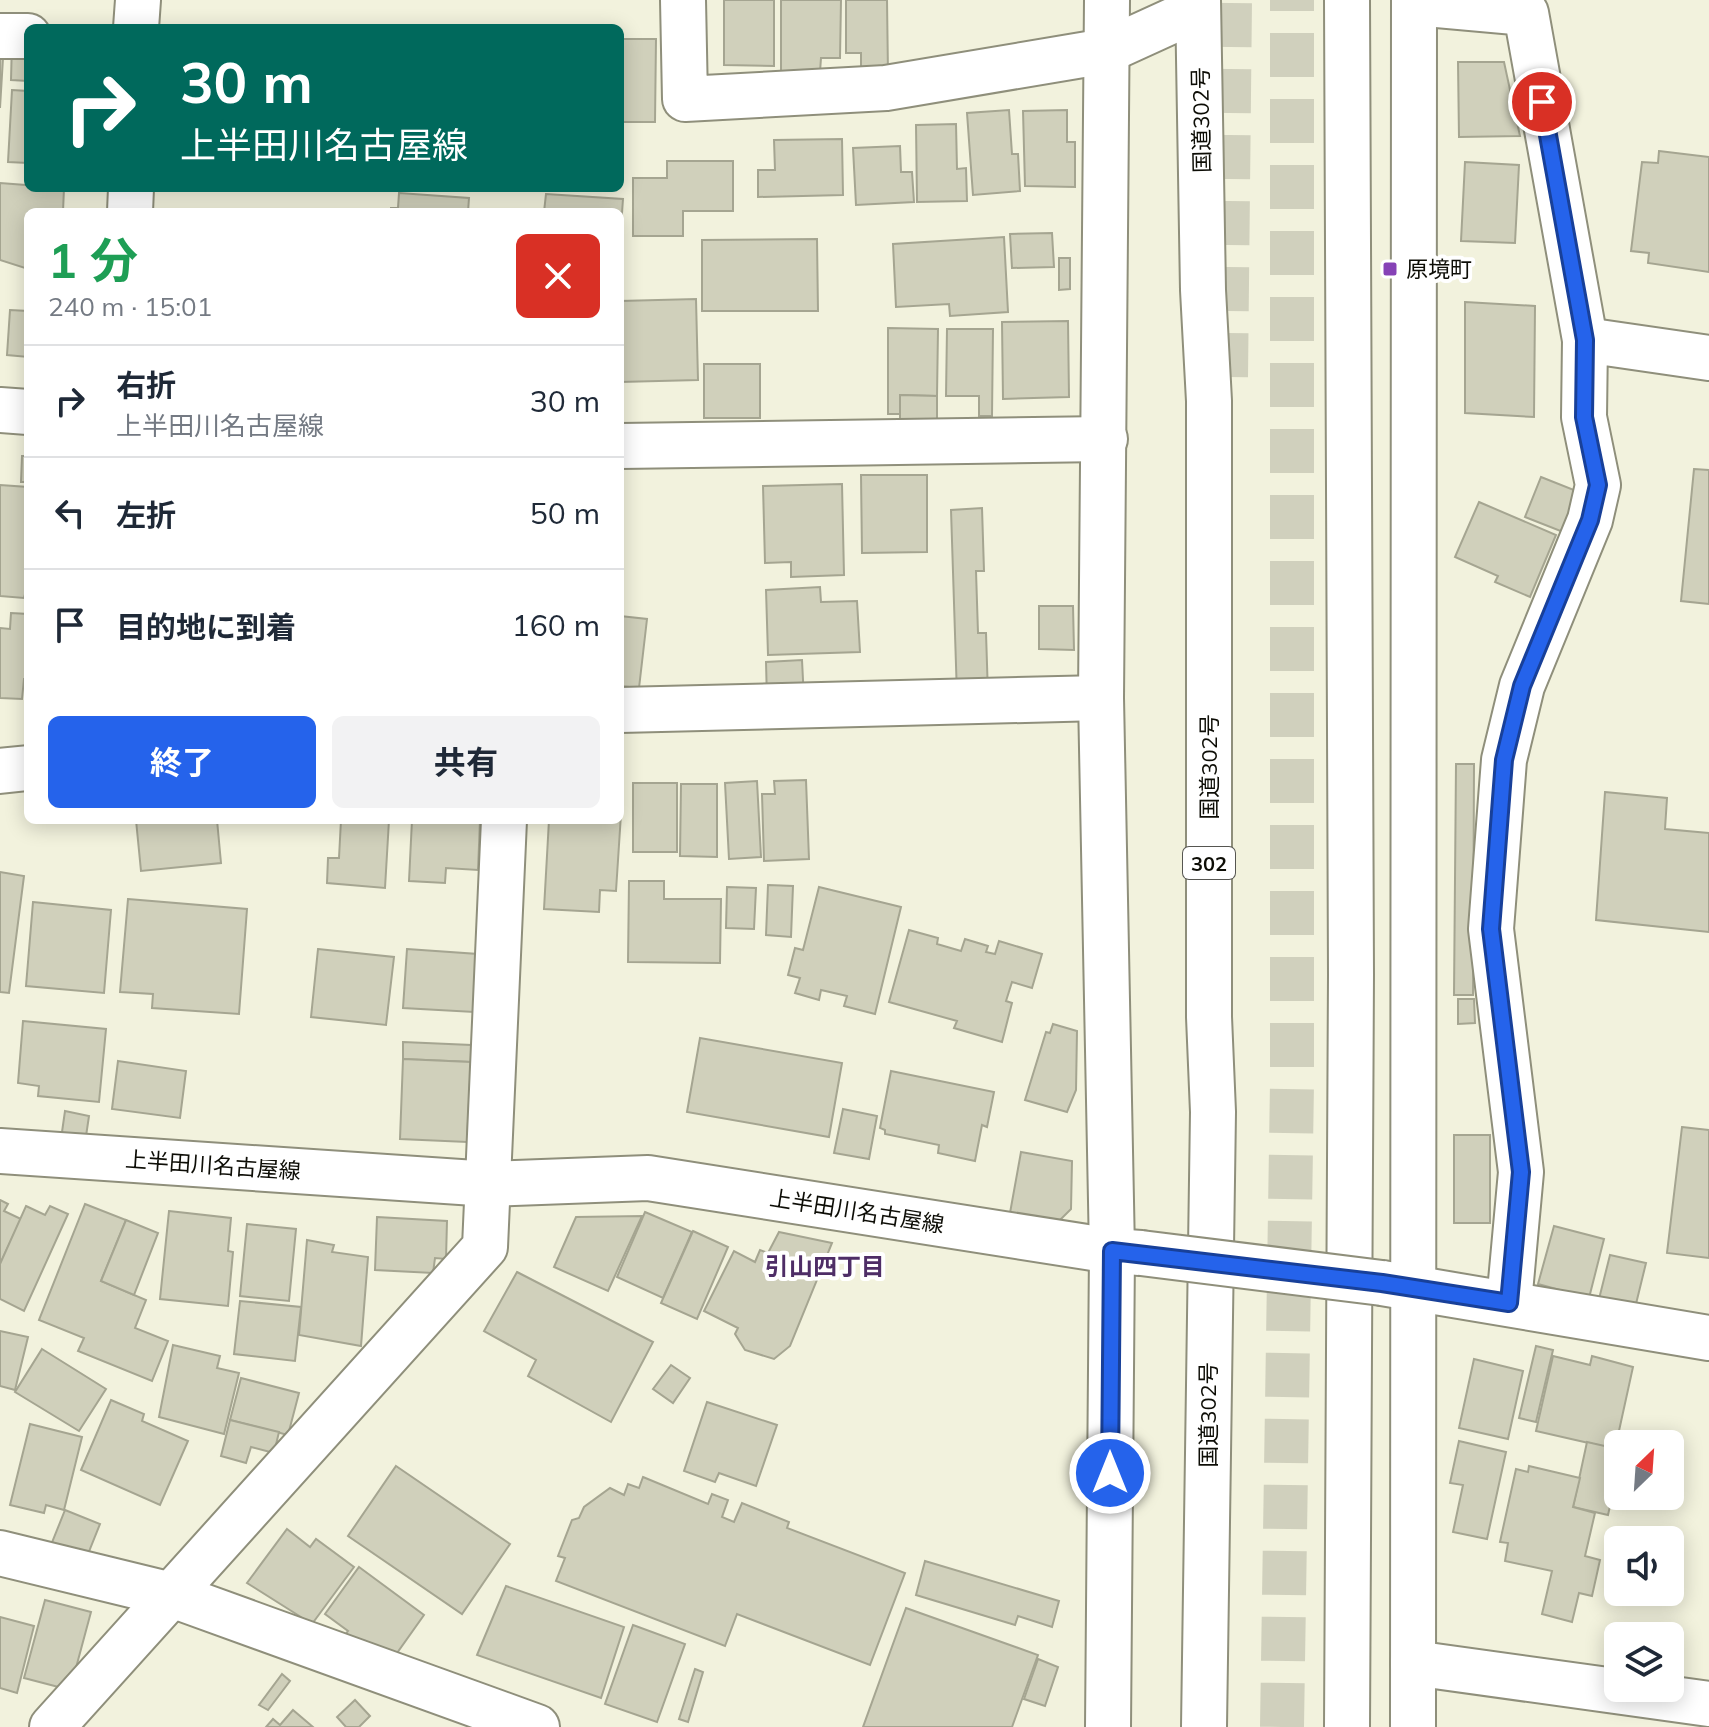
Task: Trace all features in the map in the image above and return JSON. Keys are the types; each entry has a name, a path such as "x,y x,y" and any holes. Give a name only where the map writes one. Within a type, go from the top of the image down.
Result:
{"main road":[{"path":"136,24 138,0"},
{"path":"683,0 685,99 886,88 1106,51 1198,4"},
{"path":"1107,0 1101,698 1126,1252 1108,1727"},
{"path":"1347,0 1351,974 1347,1727"},
{"path":"1413,1727 1398,1285 1414,2 1531,7 1585,340 1584,417 1598,485 1590,520 1522,686 1504,760 1491,929 1521,1172 1509,1303"},
{"name":"国道302号","path":"1198,4 1203,290 1209,401 1209,1017 1213,1112 1204,1727"},
{"path":"0,36 24,36"},
{"path":"1585,340 1709,358"},
{"path":"0,410 24,412"},
{"path":"624,446 1105,439"},
{"path":"624,710 1101,698"},
{"path":"0,771 24,768"},
{"path":"52,1727 485,1247 504,824"},
{"name":"上半田川名古屋線","path":"0,1151 490,1184 648,1178 1126,1252 1398,1285 1709,1338"},
{"path":"0,1553 172,1595 537,1727"},
{"path":"1413,1663 1709,1704"}],"building":[{"path":"724,0 774,0 774,66 724,65"},
{"path":"781,0 841,0 840,58 821,58 820,72 781,72"},
{"path":"846,0 887,0 888,74 861,75 861,53 846,53"},
{"path":"624,39 656,39 655,122 624,122"},
{"path":"12,42 24,42 24,81 11,80"},
{"path":"0,57 3,58 0,108"},
{"path":"1458,62 1504,62 1520,136 1459,137"},
{"path":"12,90 24,91 24,163 8,162"},
{"path":"1009,110 1012,154 1018,154 1020,191 973,195 967,113"},
{"path":"1067,110 1067,142 1075,142 1075,187 1025,186 1023,111"},
{"path":"956,124 957,169 966,168 967,201 917,202 916,125"},
{"path":"842,139 843,195 758,197 758,170 775,170 774,140"},
{"path":"900,146 901,172 912,172 914,202 856,205 853,148"},
{"path":"1659,151 1709,157 1709,272 1648,263 1649,253 1631,251 1642,162 1658,163"},
{"path":"667,161 733,161 733,211 683,211 683,236 633,236 633,178 667,178"},
{"path":"1465,162 1519,165 1515,243 1461,241"},
{"path":"0,183 24,185 24,192 64,192 63,208 24,208 24,268 0,260"},
{"path":"399,193 469,198 468,208 398,208"},
{"path":"546,194 623,199 622,208 544,208"},
{"path":"1052,233 1054,267 1012,268 1010,234"},
{"path":"1004,237 1008,312 950,316 949,304 896,307 893,244"},
{"path":"817,239 818,311 702,311 702,240"},
{"path":"1059,258 1070,258 1070,289 1059,290"},
{"path":"696,299 698,380 624,382 624,301"},
{"path":"1465,302 1535,306 1534,417 1465,413"},
{"path":"10,310 24,311 24,357 7,355"},
{"path":"1068,321 1069,397 1003,399 1002,322"},
{"path":"888,328 938,329 937,396 900,395 900,414 888,414"},
{"path":"947,329 993,329 992,416 979,416 979,396 946,396"},
{"path":"704,364 760,364 760,418 704,418"},
{"path":"900,395 937,396 937,420 900,419"},
{"path":"22,456 24,456 24,482 21,482"},
{"path":"1694,469 1709,470 1709,604 1681,601"},
{"path":"861,475 927,475 927,552 862,553"},
{"path":"1541,477 1579,492 1563,532 1525,517"},
{"path":"842,484 844,575 791,577 791,562 765,563 763,486"},
{"path":"0,485 24,487 24,598 0,596"},
{"path":"1479,502 1556,535 1530,597 1495,582 1498,576 1455,557"},
{"path":"982,508 984,571 976,571 978,633 986,633 988,695 957,696 951,510"},
{"path":"820,587 821,602 857,601 860,652 768,655 766,590"},
{"path":"1039,606 1073,606 1074,650 1039,649"},
{"path":"11,613 24,614 22,699 0,698 0,628 10,629"},
{"path":"624,616 647,619 639,688 624,686"},
{"path":"802,660 804,700 767,701 766,662"},
{"path":"1456,764 1474,764 1473,995 1454,995"},
{"path":"806,780 809,859 764,861 762,794 775,794 774,781"},
{"path":"757,781 761,857 729,859 725,783"},
{"path":"633,783 677,783 677,852 633,852"},
{"path":"681,784 717,784 717,857 680,856"},
{"path":"1605,792 1667,798 1665,829 1709,833 1709,932 1596,920"},
{"path":"136,824 217,824 221,863 141,871"},
{"path":"341,824 389,824 385,888 327,883 328,858 339,858"},
{"path":"412,824 480,824 478,870 446,868 445,883 409,881"},
{"path":"549,824 620,824 616,891 600,890 599,912 544,909"},
{"path":"0,872 24,876 9,993 0,992"},
{"path":"629,881 664,881 664,899 721,899 720,963 628,962"},
{"path":"768,885 793,886 791,937 766,935"},
{"path":"727,887 756,888 754,929 726,928"},
{"path":"819,887 901,907 875,1014 844,1006 847,996 821,990 819,1000 795,993 800,978 788,975 795,948 803,950"},
{"path":"128,899 247,909 239,1014 152,1008 153,994 120,992"},
{"path":"33,902 111,910 104,993 26,986"},
{"path":"909,930 938,938 937,944 961,951 965,939 988,946 986,952 995,954 999,941 1042,954 1032,988 1012,982 1006,1001 1012,1003 1002,1042 954,1028 957,1021 889,1002"},
{"path":"318,949 394,957 386,1025 311,1017"},
{"path":"407,949 478,954 474,1012 403,1008"},
{"path":"1458,999 1474,999 1475,1023 1458,1024"},
{"path":"23,1021 106,1029 99,1102 38,1096 39,1086 18,1083"},
{"path":"1053,1024 1077,1031 1076,1090 1067,1112 1025,1100 1046,1032 1050,1033"},
{"path":"700,1038 842,1063 829,1137 687,1112"},
{"path":"403,1042 471,1045 471,1062 403,1059"},
{"path":"403,1059 471,1062 467,1142 400,1139"},
{"path":"118,1061 186,1071 180,1118 112,1109"},
{"path":"891,1071 994,1092 987,1127 982,1125 975,1161 938,1153 939,1145 885,1134 885,1130 880,1128"},
{"path":"843,1109 877,1116 869,1159 834,1153"},
{"path":"65,1111 89,1116 85,1143 61,1139"},
{"path":"1682,1127 1709,1130 1709,1258 1667,1253"},
{"path":"1454,1135 1490,1135 1490,1223 1454,1223"},
{"path":"1021,1152 1072,1161 1071,1209 1058,1222 1010,1213"},
{"path":"0,1200 8,1204 4,1211 21,1219 0,1264"},
{"path":"85,1204 126,1220 101,1281 146,1300 135,1328 168,1341 152,1381 78,1351 84,1338 39,1320"},
{"path":"26,1206 45,1215 50,1206 68,1214 24,1311 0,1299 0,1264"},
{"path":"169,1211 231,1218 228,1251 233,1252 228,1306 160,1299"},
{"path":"645,1212 692,1232 663,1298 617,1277"},
{"path":"642,1216 608,1291 554,1267 576,1217"},
{"path":"377,1217 447,1221 446,1259 435,1258 433,1273 375,1270"},
{"path":"126,1220 158,1233 134,1295 101,1281"},
{"path":"247,1224 296,1229 289,1301 240,1296"},
{"path":"1554,1226 1604,1239 1589,1298 1538,1284"},
{"path":"693,1231 728,1247 697,1319 661,1303"},
{"path":"779,1232 832,1243 790,1346 774,1359 745,1350 735,1334 738,1328 704,1311 734,1251 755,1262 760,1250 768,1253"},
{"path":"307,1240 334,1245 332,1252 368,1257 361,1346 299,1335"},
{"path":"1610,1255 1646,1263 1635,1308 1599,1299"},
{"path":"517,1272 653,1342 611,1422 528,1376 536,1360 484,1331"},
{"path":"240,1301 301,1307 295,1361 234,1354"},
{"path":"0,1331 28,1337 15,1390 0,1386"},
{"path":"173,1345 220,1356 217,1368 239,1373 224,1434 159,1417"},
{"path":"1536,1346 1553,1350 1536,1422 1519,1418"},
{"path":"42,1349 106,1389 79,1431 15,1392"},
{"path":"1553,1356 1590,1365 1592,1356 1633,1367 1619,1430 1604,1430 1604,1446 1536,1431"},
{"path":"1474,1359 1523,1371 1508,1439 1459,1428"},
{"path":"671,1365 690,1378 673,1403 653,1389"},
{"path":"241,1378 299,1393 288,1435 230,1420"},
{"path":"111,1400 144,1414 142,1421 188,1441 160,1505 81,1470"},
{"path":"707,1402 777,1425 756,1486 719,1473 715,1482 684,1471"},
{"path":"230,1420 279,1432 274,1453 251,1447 246,1463 221,1456"},
{"path":"30,1424 82,1437 64,1510 46,1505 44,1513 10,1505"},
{"path":"1459,1441 1506,1452 1487,1539 1453,1532 1463,1485 1450,1483"},
{"path":"1587,1442 1604,1446 1604,1510 1609,1510 1608,1515 1573,1507"},
{"path":"396,1466 510,1544 462,1614 348,1536"},
{"path":"1529,1466 1580,1478 1573,1507 1595,1513 1585,1556 1600,1560 1592,1596 1579,1593 1572,1622 1542,1614 1552,1571 1505,1561 1508,1543 1500,1542 1516,1469 1528,1472"},
{"path":"643,1477 708,1504 712,1494 728,1500 722,1517 734,1522 742,1503 789,1522 787,1528 905,1573 870,1665 737,1614 725,1646 556,1581 565,1558 558,1556 572,1520 579,1518 584,1507 610,1488 624,1495 628,1484 639,1488"},
{"path":"65,1510 100,1524 86,1559 51,1545"},
{"path":"287,1529 310,1547 316,1539 354,1567 312,1624 247,1583"},
{"path":"925,1561 1059,1601 1052,1627 1018,1616 1015,1625 916,1595"},
{"path":"359,1567 424,1615 392,1660 365,1641 360,1648 344,1636 348,1631 325,1614"},
{"path":"506,1586 624,1627 601,1698 477,1655"},
{"path":"45,1600 91,1612 70,1690 24,1678"},
{"path":"906,1608 1038,1655 1012,1727 863,1727"},
{"path":"0,1617 34,1626 17,1693 0,1688"},
{"path":"633,1625 685,1644 657,1722 605,1704"},
{"path":"1038,1659 1058,1667 1045,1706 1024,1699"},
{"path":"695,1669 703,1672 688,1722 679,1719"},
{"path":"282,1674 290,1681 268,1710 259,1705"},
{"path":"355,1700 370,1716 359,1727 346,1727 337,1717"},
{"path":"293,1710 313,1727 266,1727 273,1719 280,1725"}],"tunnel":[{"path":"1226,377 1230,0"},
{"path":"1282,1727 1292,1083 1292,0"}],"place":[{"name":"原境町","path":"1390,269"}],"district":[{"name":"引山四丁目","path":"825,1266"}],"route":[{"path":"1110,1473 1112,1251 1382,1283 1509,1303 1511,1247 1521,1172 1491,929 1504,760 1522,686 1590,520 1598,485 1584,417 1585,340 1542,102"}]}
